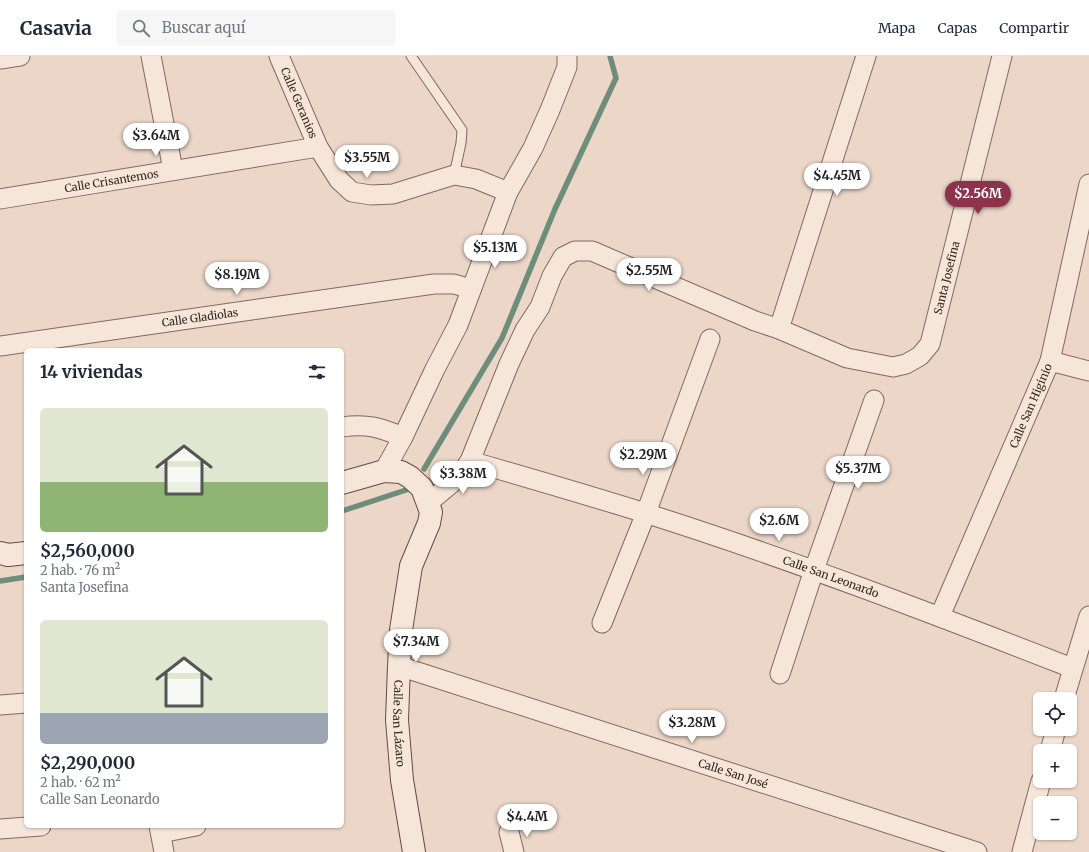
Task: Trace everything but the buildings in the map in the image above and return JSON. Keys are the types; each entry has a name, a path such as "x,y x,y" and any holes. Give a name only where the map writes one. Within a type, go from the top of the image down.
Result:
{"main road":[{"path":"344,482 384,471 401,472 420,489"},
{"name":"Calle San Lázaro","path":"414,852 402,780 397,720 401,630 411,566 429,523 431,512 420,489"},
{"path":"0,553 8,555 24,553"}],"street":[{"path":"0,59 20,56"},
{"path":"152,56 173,170"},
{"name":"Calle Geranios","path":"280,56 318,147 339,180 352,192 371,195 393,194 454,175 476,179 508,192"},
{"path":"384,471 403,437 458,325 508,192 533,148 550,110 567,67 567,56"},
{"path":"420,489 459,476 470,461 525,330 540,307 552,276 563,257 575,250 592,251 755,321 779,329 866,56"},
{"name":"Santa Josefina","path":"779,329 847,358 893,367 906,364 920,356 930,344 1002,56"},
{"name":"Calle Crisantemos","path":"0,199 318,147"},
{"name":"Calle San Higinio","path":"940,616 1050,361 1089,184"},
{"name":"Calle Gladiolas","path":"0,346 434,284 454,284 471,289"},
{"path":"602,622 646,513 710,339"},
{"path":"1050,361 1089,371"},
{"path":"780,674 814,570 874,400"},
{"path":"344,427 356,425 380,428 403,437"},
{"name":"Calle San Leonardo","path":"470,461 646,513 814,570 940,616 1072,668"},
{"path":"1066,692 1089,616"},
{"name":"Calle San José","path":"399,666 977,852"},
{"path":"0,705 24,703"},
{"path":"1022,852 1039,788"},
{"path":"0,829 24,827"},
{"path":"164,852 160,830 178,828"},
{"path":"509,832 514,852"}],"lane":[{"path":"411,56 462,130 461,143 454,175"}],"waterway":[{"path":"424,469 502,338 555,209 616,78 610,56"},
{"path":"344,510 409,489"},
{"path":"0,581 24,577"}]}
